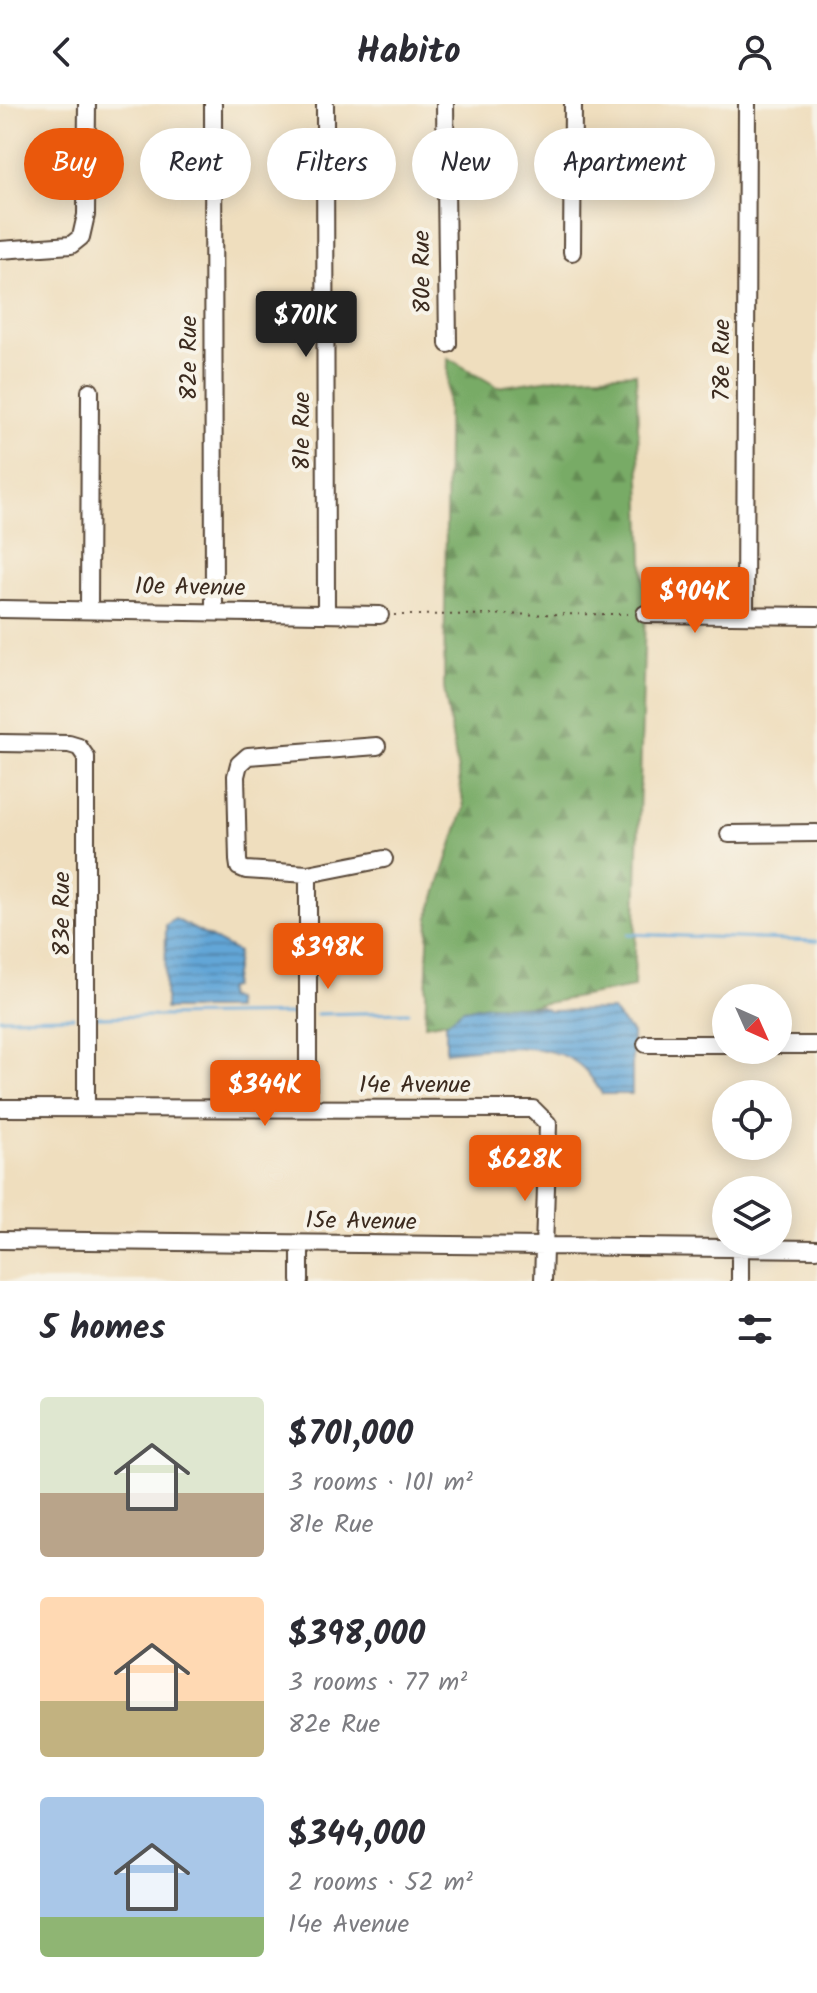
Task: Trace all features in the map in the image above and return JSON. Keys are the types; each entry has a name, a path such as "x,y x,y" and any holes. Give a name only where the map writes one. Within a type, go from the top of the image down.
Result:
{"street":[{"path":"4,250 71,245 81,237 86,215 87,104"},
{"name":"82e Rue","path":"213,104 214,612"},
{"name":"81e Rue","path":"325,104 326,613"},
{"name":"80e Rue","path":"445,104 448,344"},
{"path":"572,252 573,104"},
{"name":"78e Rue","path":"745,615 747,104"},
{"path":"89,610 90,391"},
{"name":"10e Avenue","path":"0,609 380,615"},
{"path":"645,614 817,616"},
{"name":"83e Rue","path":"0,743 55,742 79,747 86,757 86,1108"},
{"path":"377,746 248,756 239,764 236,776 239,867 308,874 384,859"},
{"path":"729,834 817,833"},
{"path":"308,874 308,1108"},
{"path":"646,1044 712,1044"},
{"path":"792,1045 817,1045"},
{"name":"14e Avenue","path":"0,1108 533,1109 548,1124 544,1248"},
{"name":"15e Avenue","path":"0,1240 712,1249"},
{"path":"300,1245 300,1281"},
{"path":"543,1281 544,1248"},
{"name":"15e Avenue","path":"792,1249 817,1249"},
{"path":"740,1256 740,1281"}],"path":[{"path":"380,615 645,614"}],"green space":[{"path":"448,358 498,387 564,377 636,373 645,614 634,987 425,1025 429,916 464,808 444,688"}],"water":[{"path":"175,919 238,952 232,987 227,988 226,997 234,1000 235,1009 165,1009 166,925"},
{"path":"489,1005 541,1007 549,1011 612,1010 632,1033 632,1094 602,1094 584,1069 571,1059 555,1053 518,1047 446,1052 446,1023 463,1009"}],"waterway":[{"path":"628,934 817,941"},
{"path":"317,1014 408,1012"},
{"path":"92,1017 300,1014"},
{"path":"0,1018 73,1017"}]}
